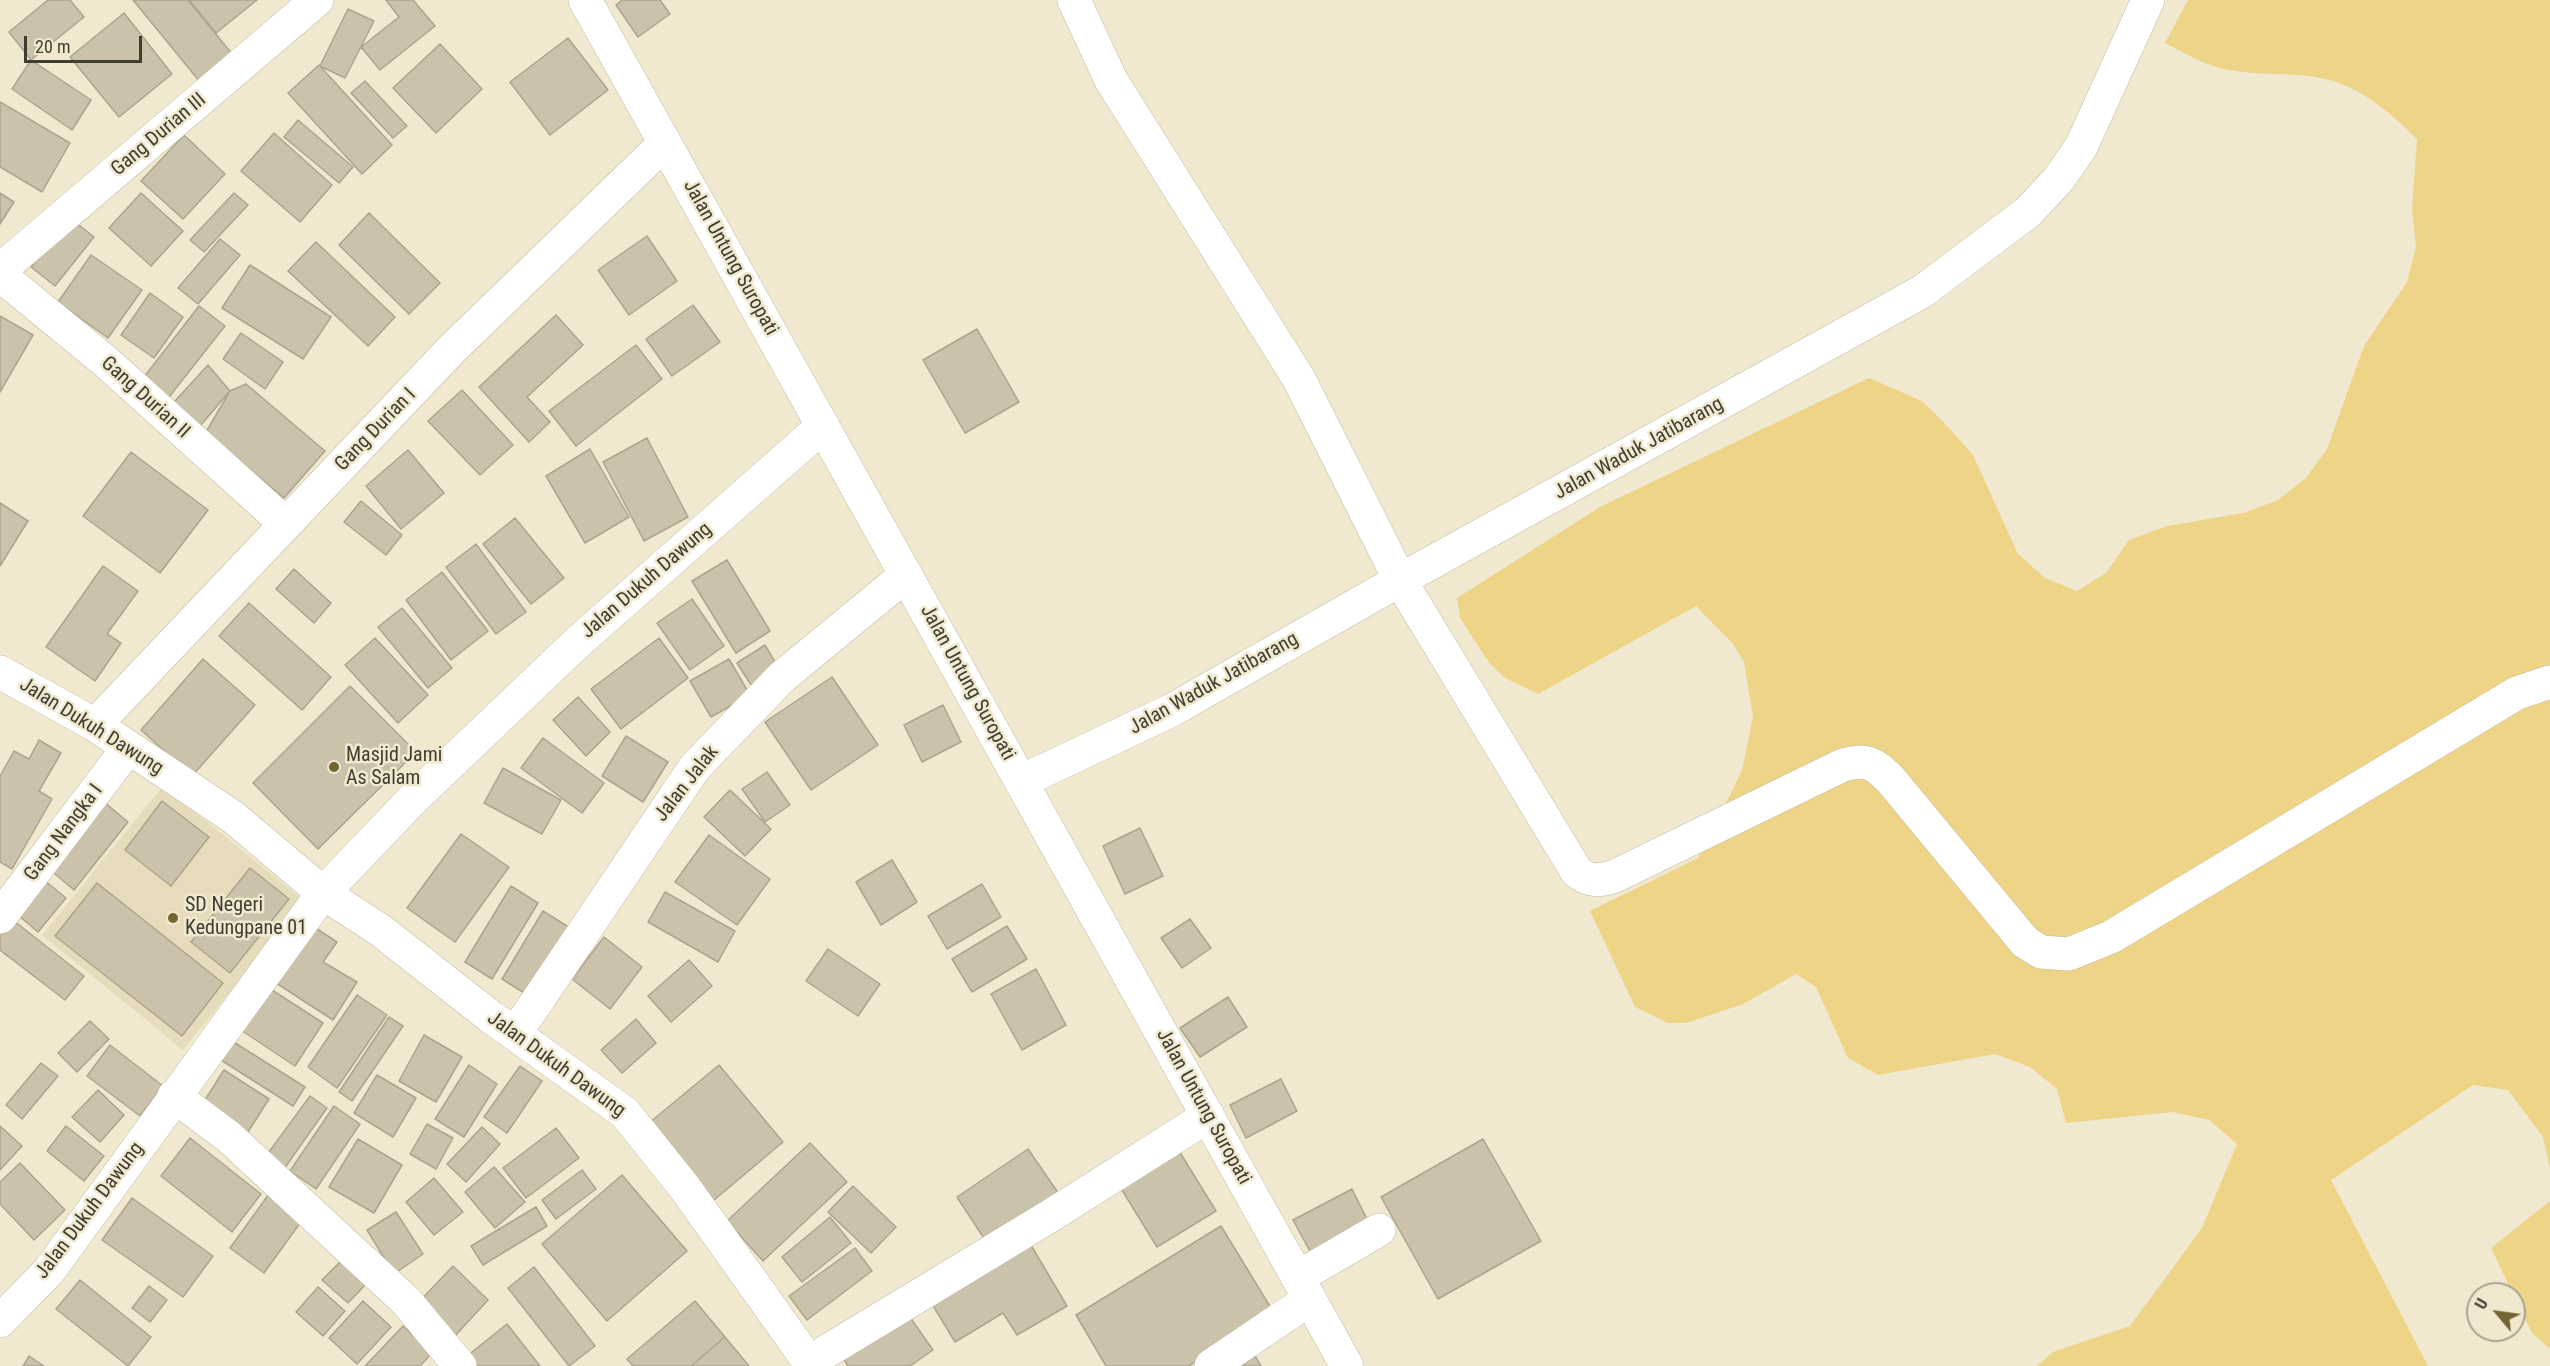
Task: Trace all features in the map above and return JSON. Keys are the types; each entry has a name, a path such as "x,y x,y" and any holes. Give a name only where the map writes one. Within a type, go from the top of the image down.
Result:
{"street":[{"name":"Gang Durian III","path":"0,270 317,0"},
{"name":"Jalan Untung Suropati","path":"585,0 1347,1366"},
{"path":"1074,0 1111,81 1299,379 1400,580 1577,872 1584,877 1600,881 1615,876 1843,765 1857,761 1872,763 1890,779 2025,942 2041,951 2069,954 2111,937 2517,693 2550,682"},
{"name":"Jalan Waduk Jatibarang","path":"1022,781 1172,710 1400,580 1923,291 2028,212 2058,180 2080,147 2148,0"},
{"name":"Gang Durian I","path":"95,725 451,350 665,142"},
{"name":"Gang Durian II","path":"0,275 105,362 286,524"},
{"name":"Jalan Dukuh Dawung","path":"0,1321 49,1271 323,893 413,799 579,641 823,426"},
{"name":"Jalan Jalak","path":"515,1034 695,767 782,677 906,575"},
{"name":"Jalan Dukuh Dawung","path":"0,672 95,725 233,817 323,893 380,930 515,1034 625,1113 685,1188 811,1364"},
{"name":"Gang Nangka I","path":"0,917 128,748"},
{"path":"174,1096 229,1137 406,1301 460,1366"},
{"path":"811,1364 1208,1116"},
{"path":"1211,1366 1304,1288 1379,1230"}],"shaded area":[{"path":"2188,0 2550,0 2550,1168 2543,1137 2508,1090 2473,1085 2331,1180 2428,1366 2037,1366 2053,1352 2130,1326 2202,1228 2237,1144 2209,1120 2173,1112 2066,1123 2057,1089 2030,1067 1995,1054 1878,1075 1848,1058 1816,987 1796,974 1743,1004 1686,1023 1668,1023 1635,1007 1590,911 1698,858 1742,771 1753,716 1744,662 1734,645 1696,606 1538,694 1505,678 1490,664 1460,618 1457,598 1600,507 1869,378 1922,401 1949,428 1973,455 2018,554 2045,578 2077,591 2106,573 2129,540 2167,526 2244,513 2278,500 2306,478 2327,449 2364,346 2407,282 2416,247 2412,209 2417,139 2374,101 2335,82 2307,76 2238,72 2211,65 2165,43"},
{"name":"SD Negeri Kedungpane 01","path":"163,786 304,901 183,1050 42,935"},
{"path":"2550,1201 2550,1349 2532,1333 2526,1321 2526,1282 2507,1282 2491,1248"}],"building":[{"path":"48,0 70,0 84,17 31,60 9,32"},
{"path":"133,0 188,0 233,55 200,82"},
{"path":"189,0 257,0 216,33"},
{"path":"386,0 413,0 435,26 380,70 361,47 399,17"},
{"path":"622,0 660,0 670,14 638,37 616,5"},
{"path":"348,9 374,21 345,78 320,66"},
{"path":"124,13 172,74 119,117 70,57"},
{"path":"568,38 608,90 550,135 510,82"},
{"path":"440,44 482,89 436,133 393,88"},
{"path":"31,60 91,100 72,130 12,89"},
{"path":"319,65 392,145 362,174 288,93"},
{"path":"365,81 407,126 393,138 351,93"},
{"path":"0,102 70,143 42,192 0,167"},
{"path":"298,120 353,167 339,183 284,137"},
{"path":"274,133 332,185 300,222 241,171"},
{"path":"184,135 225,174 183,219 141,181"},
{"path":"0,193 14,202 0,224"},
{"path":"141,193 183,231 151,266 109,228"},
{"path":"234,193 248,205 204,252 190,240"},
{"path":"369,213 440,283 409,314 339,245"},
{"path":"69,217 94,237 55,286 31,267"},
{"path":"647,236 677,281 629,315 598,270"},
{"path":"220,239 240,255 198,304 178,288"},
{"path":"316,242 395,317 368,346 288,271"},
{"path":"91,255 142,290 108,338 58,302"},
{"path":"250,265 331,317 303,359 222,308"},
{"path":"150,293 183,317 154,358 121,335"},
{"path":"693,305 720,342 672,376 646,339"},
{"path":"199,306 225,326 169,397 144,377"},
{"path":"556,315 583,345 527,397 550,422 529,442 479,387"},
{"path":"0,316 33,335 0,392"},
{"path":"977,329 1019,402 965,433 923,360"},
{"path":"241,333 283,362 265,389 223,359"},
{"path":"636,345 662,379 576,446 549,411"},
{"path":"208,365 230,391 200,426 174,402"},
{"path":"246,384 325,451 284,498 206,432 230,391"},
{"path":"462,390 513,445 480,475 428,421"},
{"path":"647,438 688,517 644,541 603,462"},
{"path":"590,449 629,517 585,543 546,476"},
{"path":"408,450 444,493 401,529 366,486"},
{"path":"131,452 208,510 160,573 83,516"},
{"path":"361,501 402,535 386,555 344,522"},
{"path":"0,503 28,521 0,566"},
{"path":"515,518 564,578 531,604 483,544"},
{"path":"476,544 526,612 496,634 446,567"},
{"path":"727,560 770,631 736,653 692,581"},
{"path":"103,566 138,591 107,634 121,643 95,681 46,647"},
{"path":"294,569 331,603 314,623 276,589"},
{"path":"442,572 488,631 451,660 406,600"},
{"path":"692,599 724,646 690,670 657,623"},
{"path":"249,603 331,677 302,710 219,636"},
{"path":"402,608 452,668 428,688 378,627"},
{"path":"375,638 428,695 398,723 345,665"},
{"path":"659,638 688,678 621,729 591,689"},
{"path":"765,645 782,674 755,691 737,663"},
{"path":"203,659 255,705 192,776 141,730"},
{"path":"729,659 750,695 711,717 690,681"},
{"path":"832,677 878,745 811,790 765,722"},
{"name":"Masjid Jami As Salam","path":"350,686 416,752 318,849 253,783"},
{"path":"578,697 610,732 586,756 553,720"},
{"path":"943,705 961,742 922,762 904,725"},
{"path":"626,736 668,762 643,802 602,776"},
{"path":"543,738 604,783 582,813 521,768"},
{"path":"39,740 61,753 39,791 52,799 12,869 0,862 0,776 14,751 29,759"},
{"path":"503,768 561,800 542,834 484,803"},
{"path":"767,772 790,805 765,822 742,789"},
{"path":"730,790 771,829 745,856 704,817"},
{"path":"103,801 128,822 74,890 48,868"},
{"path":"162,801 209,837 171,886 125,850"},
{"path":"1140,828 1163,876 1125,894 1103,846"},
{"path":"461,834 509,867 455,942 407,908"},
{"path":"709,835 770,879 737,925 675,882"},
{"path":"892,860 917,902 881,925 856,882"},
{"path":"250,868 289,899 230,973 191,942"},
{"path":"39,876 66,898 38,932 12,910"},
{"path":"97,883 223,983 182,1036 55,936"},
{"path":"982,884 1001,917 947,949 928,916"},
{"path":"511,886 538,903 492,979 465,962"},
{"path":"665,892 735,931 718,962 648,922"},
{"path":"543,911 570,928 529,996 502,979"},
{"path":"9,917 84,976 65,1000 0,950 0,928"},
{"path":"1190,919 1211,948 1182,968 1161,938"},
{"path":"1007,926 1027,959 972,992 952,959"},
{"path":"314,927 337,942 323,962 357,982 333,1020 276,983"},
{"path":"604,937 642,967 610,1009 572,979"},
{"path":"828,949 880,984 858,1016 806,981"},
{"path":"689,960 712,986 671,1022 648,996"},
{"path":"1036,969 1066,1025 1022,1050 991,994"},
{"path":"269,988 323,1023 295,1066 241,1030"},
{"path":"357,995 387,1015 337,1088 308,1067"},
{"path":"1228,997 1247,1027 1200,1057 1180,1028"},
{"path":"389,1017 403,1026 352,1101 339,1092"},
{"path":"636,1019 656,1043 622,1073 601,1050"},
{"path":"90,1021 109,1039 77,1072 58,1053"},
{"path":"424,1035 462,1057 436,1102 399,1081"},
{"path":"232,1041 305,1087 293,1106 221,1060"},
{"path":"110,1045 163,1086 140,1116 87,1076"},
{"path":"41,1063 58,1076 22,1119 6,1105"},
{"path":"469,1065 497,1084 464,1137 435,1119"},
{"path":"719,1065 783,1142 707,1206 643,1128"},
{"path":"520,1066 542,1081 507,1133 484,1117"},
{"path":"224,1070 269,1099 246,1135 201,1106"},
{"path":"377,1075 416,1098 393,1137 354,1113"},
{"path":"1281,1079 1297,1111 1246,1138 1230,1105"},
{"path":"98,1090 124,1115 100,1142 72,1117"},
{"path":"310,1096 327,1108 284,1169 266,1156"},
{"path":"334,1106 360,1124 316,1189 290,1171"},
{"path":"427,1124 453,1138 436,1169 410,1154"},
{"path":"0,1126 22,1146 0,1170"},
{"path":"66,1126 104,1156 84,1181 47,1151"},
{"path":"482,1127 500,1144 466,1182 447,1164"},
{"path":"556,1128 579,1158 526,1198 503,1168"},
{"path":"190,1138 261,1194 232,1232 161,1176"},
{"path":"358,1139 402,1165 374,1213 329,1187"},
{"path":"1483,1139 1541,1241 1438,1299 1381,1197"},
{"path":"810,1143 847,1182 763,1261 727,1221"},
{"path":"1176,1146 1216,1211 1157,1247 1117,1182"},
{"path":"1028,1149 1061,1197 989,1246 957,1197"},
{"path":"20,1163 65,1210 34,1240 0,1204 0,1182"},
{"path":"494,1167 525,1202 495,1228 465,1192"},
{"path":"582,1170 596,1189 556,1219 542,1200"},
{"path":"622,1175 687,1251 607,1321 542,1244"},
{"path":"434,1178 463,1212 434,1235 406,1202"},
{"path":"853,1186 896,1227 871,1253 828,1212"},
{"path":"1352,1189 1371,1227 1313,1257 1293,1220"},
{"path":"269,1194 303,1219 264,1273 230,1248"},
{"path":"132,1198 213,1256 183,1297 102,1240"},
{"path":"536,1207 547,1226 483,1265 471,1246"},
{"path":"396,1212 423,1254 394,1274 367,1230"},
{"path":"830,1217 851,1243 802,1282 782,1257"},
{"path":"1221,1226 1274,1313 1189,1366 1106,1366 1076,1315"},
{"path":"1025,1235 1067,1306 1017,1335 1003,1313 955,1342 926,1294"},
{"path":"855,1248 872,1271 807,1320 789,1296"},
{"path":"341,1261 366,1284 348,1303 322,1280"},
{"path":"453,1266 488,1300 454,1337 418,1303"},
{"path":"534,1267 595,1346 569,1366 508,1288"},
{"path":"80,1280 151,1337 128,1366 56,1309"},
{"path":"149,1286 167,1300 150,1322 132,1308"},
{"path":"318,1287 345,1311 323,1336 296,1312"},
{"path":"363,1301 391,1327 357,1364 329,1338"},
{"path":"695,1301 725,1337 691,1366 633,1366 627,1359"},
{"path":"907,1313 933,1350 910,1366 848,1366 843,1358"},
{"path":"507,1324 540,1366 475,1366 467,1356"},
{"path":"403,1326 432,1353 420,1366 365,1366"},
{"path":"725,1337 749,1366 691,1366"},
{"path":"29,1356 44,1366 23,1366"},
{"path":"1255,1356 1261,1366 1240,1366"}],"place":[{"name":"Masjid Jami As Salam","path":"334,767"},
{"name":"SD Negeri Kedungpane 01","path":"173,918"}]}
